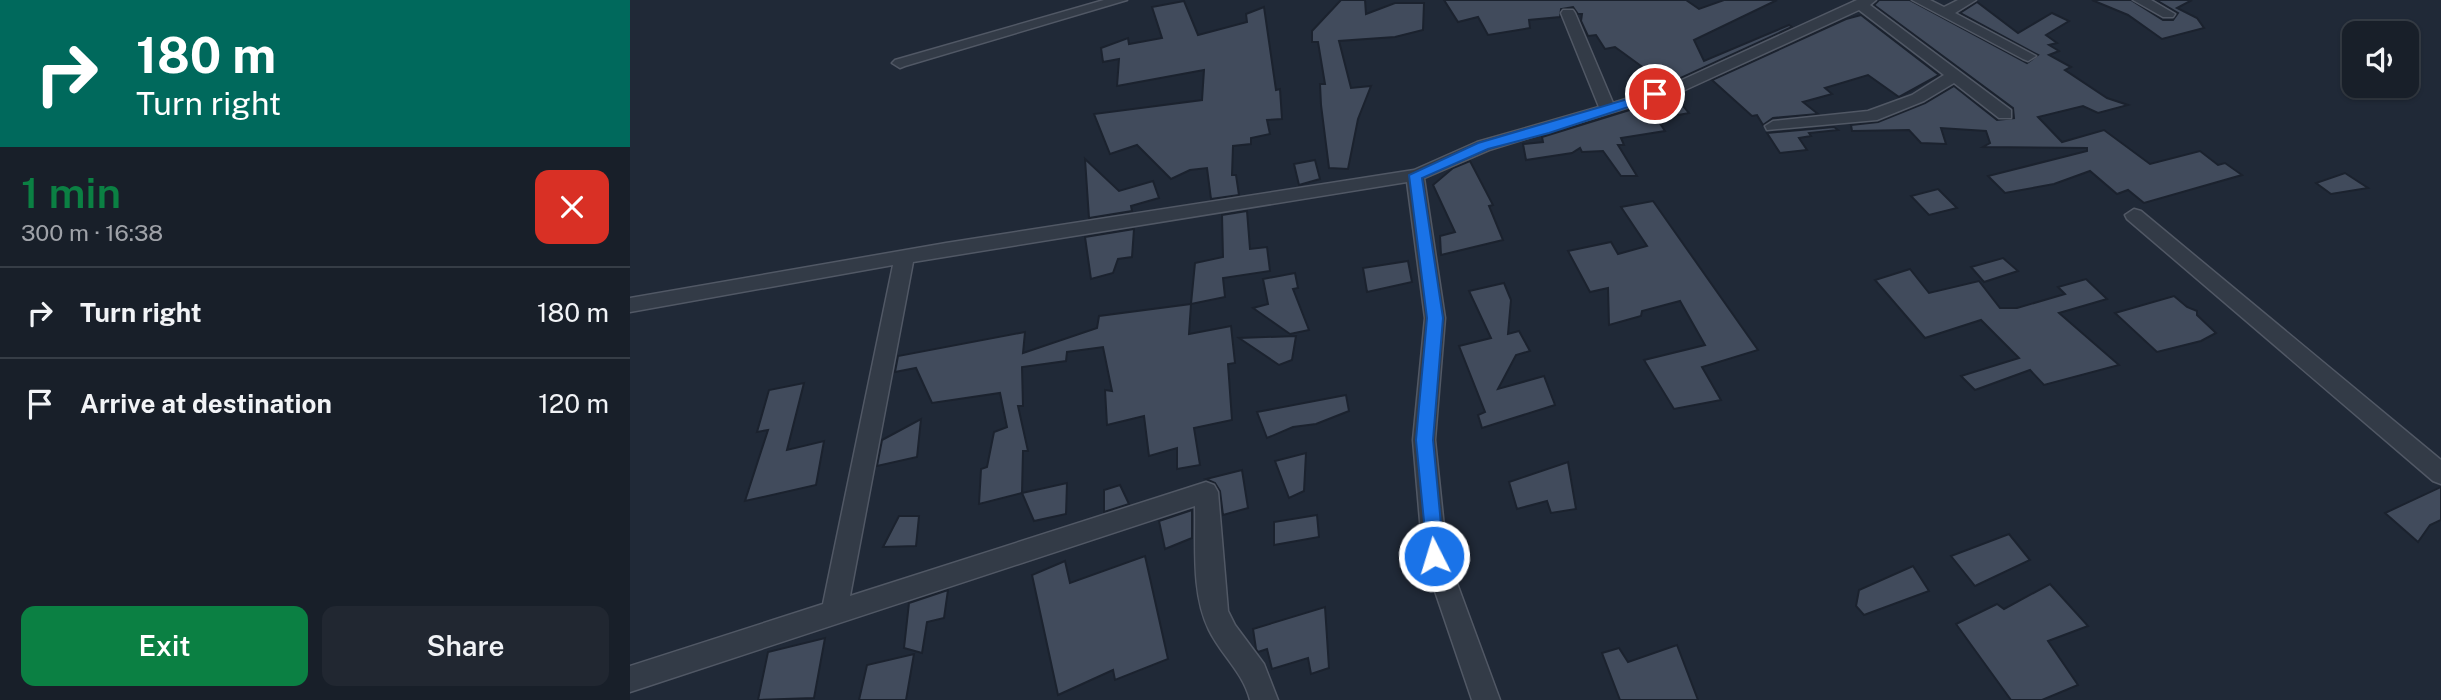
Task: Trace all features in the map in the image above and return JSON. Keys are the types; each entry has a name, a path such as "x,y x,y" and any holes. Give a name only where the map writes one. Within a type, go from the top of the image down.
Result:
{"street":[{"path":"900,63 1120,0"},
{"path":"1919,0 2028,56"},
{"path":"1944,13 1969,0"},
{"path":"2140,0 2168,14"},
{"path":"630,305 1415,175 1433,170 1483,146 1608,110 1704,76 1864,2 2005,114"},
{"path":"1568,13 1608,110"},
{"path":"1773,126 1871,116 1918,98 1954,76"},
{"path":"1415,175 1435,318 1424,440 1434,556 1486,700"},
{"path":"2134,215 2441,474"},
{"path":"834,613 904,258"},
{"path":"630,678 1206,492 1215,611 1224,632 1252,665 1264,700"}],"building":[{"path":"1341,0 1365,0 1366,14 1395,3 1424,3 1423,30 1395,37 1339,41 1351,88 1371,86 1358,119 1348,169 1329,168 1320,84 1325,84 1318,42 1312,42 1312,31"},
{"path":"1444,0 1686,0 1699,9 1724,0 1777,0 1694,40 1704,61 1789,25 1792,27 1672,82 1645,90 1630,76 1648,71 1615,47 1605,49 1596,35 1588,36 1581,21 1582,14 1578,14 1573,7 1561,9 1560,17 1529,20 1530,28 1488,35 1478,17 1458,22"},
{"path":"1879,0 1910,0 2027,63 2038,55 1960,13 1977,2 2018,33 2052,13 2069,21 2046,35 2057,43 2049,45 2059,51 2049,55 2071,67 2065,70 2107,98 2128,105 2098,113 2083,106 2038,117 2062,142 2104,130 2150,164 2200,151 2218,165 2225,163 2242,175 2144,203 2128,190 2117,194 2090,171 2054,184 2005,193 1988,176 2087,151 2087,148 1983,147 1990,143 1986,131 1941,128 1946,144 1921,143 1909,130 1852,131 1851,125 1878,122 1925,103 1954,86 1997,120 2014,118 2013,108 1874,5"},
{"path":"2092,0 2131,0 2163,20 2173,20 2178,13 2156,0 2192,0 2177,8 2197,18 2204,28 2162,39 2128,15"},
{"path":"1184,1 1198,35 1247,22 1246,14 1264,7 1276,90 1280,89 1282,119 1267,120 1270,134 1251,138 1251,144 1233,146 1232,175 1236,175 1239,195 1211,199 1207,168 1190,170 1171,179 1137,145 1110,154 1094,114 1202,100 1204,70 1117,86 1119,59 1103,62 1101,48 1128,38 1129,44 1162,38 1152,7"},
{"path":"1861,15 1939,75 1899,97 1868,75 1825,88 1832,94 1803,102 1818,114 1773,118 1763,125 1757,115 1752,116 1712,80 1846,19"},
{"path":"1675,96 1689,113 1657,119 1665,131 1621,138 1624,145 1618,145 1637,176 1621,176 1603,151 1582,152 1580,148 1572,153 1526,160 1523,144 1543,142 1542,137"},
{"path":"1834,127 1838,130 1809,133 1811,136 1799,138 1807,150 1780,153 1767,133"},
{"path":"1085,159 1119,191 1153,181 1159,198 1131,206 1132,211 1089,218"},
{"path":"1315,160 1320,179 1299,185 1294,164"},
{"path":"1470,161 1493,205 1489,206 1503,240 1441,255 1440,236 1455,232 1433,185 1453,168"},
{"path":"2345,173 2368,188 2331,194 2316,183"},
{"path":"1938,189 1957,208 1929,215 1911,196"},
{"path":"1653,201 1758,350 1702,367 1721,400 1674,409 1644,360 1705,345 1680,301 1642,311 1641,316 1609,325 1608,288 1590,292 1568,251 1611,242 1618,254 1647,246 1621,207"},
{"path":"1247,211 1250,249 1267,247 1270,271 1223,278 1225,297 1191,304 1195,263 1223,257 1222,215"},
{"path":"1134,229 1132,257 1118,259 1113,273 1091,279 1085,237"},
{"path":"2003,258 2018,271 1984,282 1971,267"},
{"path":"1408,261 1412,282 1367,292 1363,268"},
{"path":"1910,269 1929,293 1979,281 2000,308 2017,308 2065,294 2058,287 2086,279 2107,299 2059,313 2119,365 2044,385 2030,370 1975,390 1961,376 2019,358 1981,320 1925,338 1875,280"},
{"path":"1295,273 1298,288 1293,289 1309,330 1290,334 1253,308 1268,304 1263,279"},
{"path":"1504,283 1511,300 1508,334 1519,331 1530,351 1516,355 1498,389 1544,376 1555,405 1482,428 1478,415 1485,412 1459,346 1491,338 1469,291"},
{"path":"2174,296 2187,307 2197,311 2197,315 2216,333 2201,341 2157,352 2115,313"},
{"path":"1191,304 1189,334 1231,326 1235,363 1228,364 1232,420 1194,428 1200,465 1177,469 1177,448 1149,456 1144,416 1107,425 1105,390 1112,391 1103,347 1067,352 1066,361 1022,367 1023,406 1018,406 1028,451 1023,451 1022,493 979,504 981,469 987,467 994,432 1007,427 1000,393 932,403 916,368 895,372 898,356 1025,332 1023,353 1097,328 1099,316"},
{"path":"1296,336 1292,360 1279,365 1239,338"},
{"path":"804,383 787,450 824,441 816,485 745,501 768,430 757,432 769,390"},
{"path":"1346,395 1349,411 1316,424 1293,427 1267,438 1257,412"},
{"path":"921,419 917,457 877,466 882,440"},
{"path":"1306,453 1304,491 1289,498 1275,461"},
{"path":"1568,462 1576,509 1551,513 1547,501 1517,509 1509,482"},
{"path":"1242,470 1248,508 1223,515 1220,491 1215,483 1206,479"},
{"path":"1067,483 1066,514 1034,521 1022,493"},
{"path":"1120,485 1129,504 1104,512 1104,490"},
{"path":"2441,487 2441,520 2430,525 2418,542 2385,513"},
{"path":"1192,510 1192,538 1165,549 1159,521"},
{"path":"1317,515 1319,537 1274,545 1274,522"},
{"path":"899,516 919,516 916,546 883,547"},
{"path":"2009,534 2030,560 1975,586 1951,556"},
{"path":"1145,556 1168,659 1115,680 1113,670 1058,695 1032,575 1065,561 1070,583"},
{"path":"1913,566 1929,591 1864,615 1856,606 1859,590"},
{"path":"2050,584 2088,626 2048,641 2078,685 2042,700 2011,700 1956,624 1997,604 2004,609"},
{"path":"948,590 944,618 927,622 922,653 904,648 909,603"},
{"path":"1325,607 1329,668 1311,674 1308,658 1272,669 1267,649 1258,652 1256,649 1253,629"},
{"path":"825,638 814,698 758,700 768,652"},
{"path":"1677,645 1698,700 1620,700 1602,653 1619,648 1628,662"},
{"path":"914,654 906,700 859,700 867,665"}],"route":[{"path":"1434,556 1424,440 1435,318 1415,193 1415,175 1449,163 1465,152 1655,94"}]}
